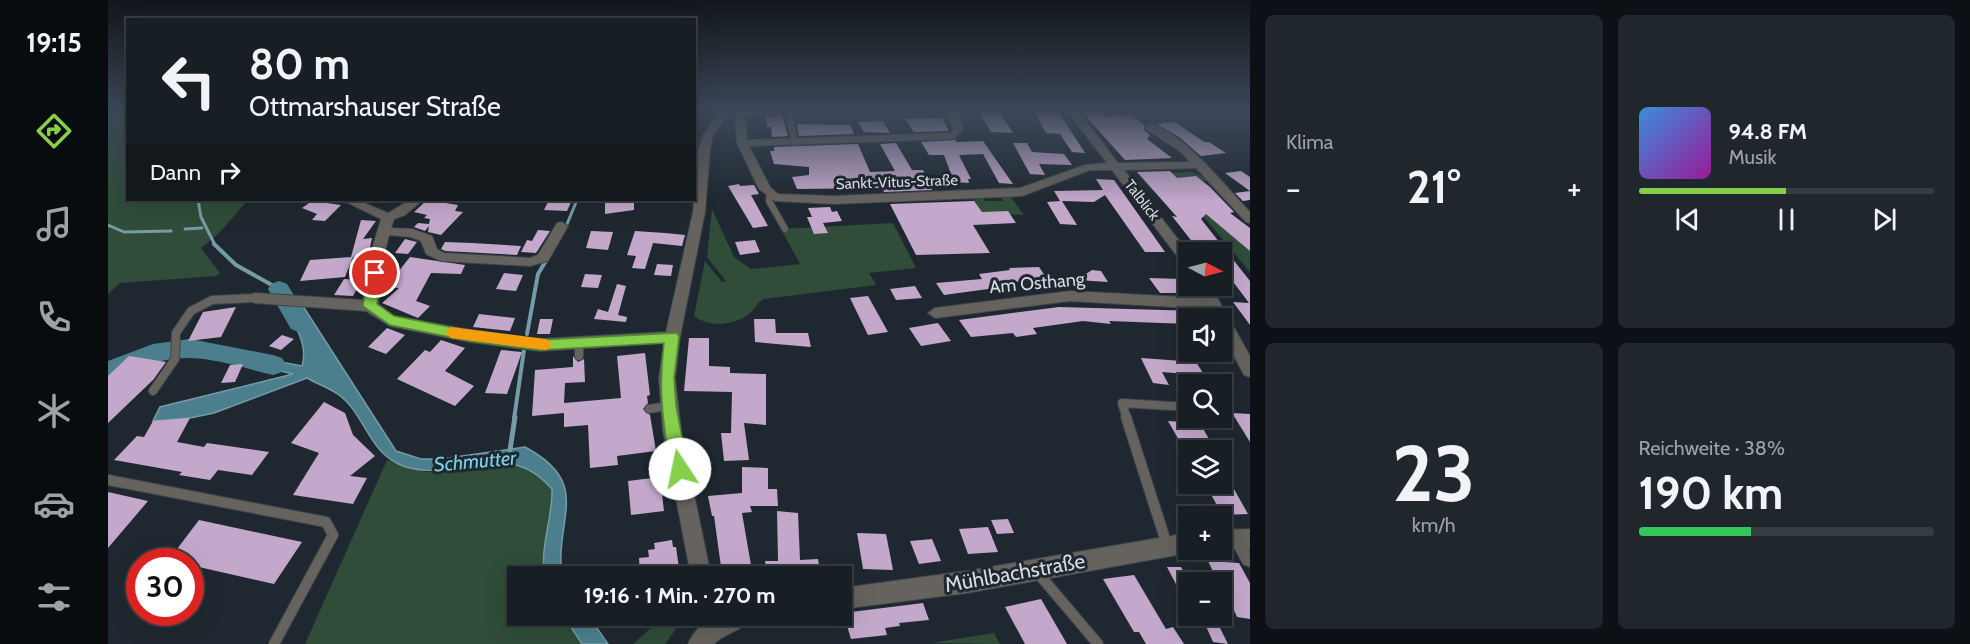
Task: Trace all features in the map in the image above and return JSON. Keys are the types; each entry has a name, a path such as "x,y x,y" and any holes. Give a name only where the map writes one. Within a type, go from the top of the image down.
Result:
{"street":[{"path":"699,566 668,406 667,378 672,337 692,256 707,141"},
{"path":"770,193 765,189 742,144 820,141"},
{"name":"Talblick","path":"1095,141 1178,248"},
{"path":"1171,141 1201,165 1250,219"},
{"name":"Sankt-Vitus-Straße","path":"770,193 775,197 834,200 1022,192 1089,167 1201,165"},
{"path":"350,201 386,224 428,239 431,251 441,257 530,262 543,258 562,226"},
{"path":"370,306 376,259 386,224 416,201"},
{"name":"Am Osthang","path":"935,313 1070,296 1214,304"},
{"path":"1209,296 1250,371"},
{"path":"254,298 370,306 390,321 470,336 579,349 672,337"},
{"name":"Mühlbachstraße","path":"852,598 1036,571 1178,544"}],"lane":[{"path":"770,193 769,201 785,229"},
{"path":"153,391 175,359 172,348 176,331 188,314 206,302 254,298"},
{"path":"1167,546 1122,403 1178,406"},
{"path":"649,409 668,406"},
{"path":"108,480 326,522 333,535 274,644"},
{"path":"1036,571 1098,644"}],"green space":[{"path":"108,141 126,141 126,201 247,201 218,234 201,248 220,273 216,276 120,283 108,294"},
{"path":"1192,172 1212,181 1203,181 1196,176 1178,178 1250,251 1250,272 1232,251 1232,242 1225,242 1167,173"},
{"path":"1010,196 1024,215 970,213 974,201 971,197 982,197 985,201 1003,201 1001,197"},
{"path":"712,209 734,257 751,269 800,264 781,229 893,223 916,268 869,273 876,285 764,299 745,317 731,323 715,324 700,320 694,316 705,261 722,282 726,281 707,257"},
{"path":"387,460 427,472 442,472 498,463 512,464 525,468 549,485 554,504 543,566 507,566 507,626 570,626 582,644 305,644"},
{"path":"653,626 678,626 665,644 633,644"},
{"path":"994,633 1000,644 931,643"}],"water":[{"name":"Schmutter","path":"283,305 303,306 396,451 421,459 441,459 525,447 546,461 559,475 565,489 562,566 544,566 552,489 535,473 517,465 500,463 446,470 427,470 406,467 394,462 376,445 348,403 332,390 307,378 214,413 190,418 153,421 160,407 293,374 239,361 244,355 302,366 304,358 302,341"},
{"path":"570,626 596,626 608,644 582,644"}],"building":[{"path":"983,141 1013,184 999,183 983,154 959,155 971,179 968,179 969,183 954,182 944,155 929,155 921,142"},
{"path":"1065,141 1077,141 1085,153 1072,152"},
{"path":"1108,141 1150,141 1172,158 1125,160"},
{"path":"1184,141 1209,142 1226,153 1201,156"},
{"path":"896,143 912,170 923,170 932,190 884,192 882,188 797,189 792,177 809,175 809,167 774,164 770,151 774,151 774,147 858,144 870,172 895,171 880,144"},
{"path":"1013,143 1027,143 1032,152 1064,154 1072,165 1039,164 1045,175 1030,174"},
{"path":"1170,171 1177,178 1196,176 1234,212 1230,213 1250,228 1250,251 1206,214 1201,219 1219,242 1192,242 1172,216 1177,217 1137,172"},
{"path":"1241,171 1250,177 1250,191 1225,173"},
{"path":"1096,179 1114,180 1165,252 1145,252 1105,195 1094,202 1062,201 1077,225 1060,224 1047,202 1060,201 1054,191 1103,190"},
{"path":"739,184 740,186 754,185 759,194 751,195 768,226 753,228 728,186"},
{"path":"1250,191 1250,200 1243,201 1235,193"},
{"path":"312,201 341,205 325,221 312,220 317,214 302,208"},
{"path":"426,201 433,201 458,205 455,211 463,212 441,235 428,232 429,226 425,231 414,227 418,223 429,224 430,219 424,218 427,215 414,212"},
{"path":"548,201 572,201 567,211 544,210"},
{"path":"605,201 634,201 634,210 605,214"},
{"path":"974,201 982,212 1008,211 1016,223 973,225 990,253 916,255 890,204"},
{"path":"830,207 832,212 837,211 842,221 823,223 828,233 814,234 807,217 812,217 808,208"},
{"path":"361,220 376,221 363,239 372,238 368,256 353,257 345,277 300,281 310,260 351,257"},
{"path":"538,230 550,231 536,253 521,252 527,240 532,241"},
{"path":"591,231 613,232 608,250 586,248"},
{"path":"635,231 685,235 682,246 653,243 645,269 632,268 636,256 627,255"},
{"path":"405,239 417,242 408,254 395,253"},
{"path":"755,240 760,252 740,255 735,242"},
{"path":"445,242 521,246 517,255 445,251 441,249"},
{"path":"410,257 465,265 461,274 431,273 416,301 430,306 418,318 382,303 399,288 386,287"},
{"path":"1232,258 1250,281 1250,325 1233,302 1249,303 1232,280"},
{"path":"657,264 673,265 671,276 654,275"},
{"path":"1039,267 1048,280 1000,283 1003,287 944,295 936,283 982,279 979,274 1010,270 1009,268"},
{"path":"1092,270 1101,271 1108,282 1077,280"},
{"path":"504,273 523,275 516,291 496,289"},
{"path":"585,274 602,275 598,288 581,287"},
{"path":"1149,278 1178,279 1178,293 1160,293"},
{"path":"344,279 362,280 353,296 334,295"},
{"path":"617,284 626,286 618,315 627,317 626,322 594,319 598,309 608,312"},
{"path":"915,286 922,298 896,300 890,289"},
{"path":"868,296 888,332 868,335 850,298"},
{"path":"236,307 221,337 188,341 203,312"},
{"path":"1059,307 1178,310 1178,324 1109,321 1111,324 1083,321 1033,328 1037,334 1016,337 1013,333 971,337 959,320"},
{"path":"479,314 515,318 510,331 473,327"},
{"path":"540,319 553,319 550,334 537,334"},
{"path":"754,319 775,319 776,333 808,333 811,347 755,342"},
{"path":"938,323 951,341 921,346 909,328"},
{"path":"387,328 405,335 386,354 368,347"},
{"path":"282,335 294,339 281,350 269,346"},
{"path":"689,338 709,338 709,366 730,367 730,373 766,374 766,425 744,423 749,460 724,461 721,433 731,433 732,392 684,391"},
{"path":"441,340 465,348 445,371 474,386 455,406 397,379 425,350 430,352"},
{"path":"501,350 522,352 507,394 485,393"},
{"path":"645,353 650,395 647,396 648,403 643,409 650,415 656,451 617,456 618,465 590,468 588,425 564,427 564,413 532,416 535,370 573,367 573,356 578,362 584,359 585,382 565,383 564,403 621,398 617,356"},
{"path":"129,356 166,362 153,380 108,423 108,376"},
{"path":"1141,358 1196,362 1204,374 1162,372 1169,385 1153,383"},
{"path":"243,364 235,382 221,383 230,365"},
{"path":"324,402 345,413 353,435 375,456 350,476 367,478 353,504 293,495 319,453 291,443"},
{"path":"1232,413 1250,414 1250,442"},
{"path":"190,418 177,442 204,447 207,443 269,452 252,475 218,470 210,480 179,475 182,472 114,460 137,436 144,437 153,421"},
{"path":"1168,421 1178,422 1178,428 1203,428 1209,440 1179,440"},
{"path":"742,467 768,468 768,489 777,489 778,506 750,506 752,512 742,513 751,566 721,566 714,516 712,516 708,496 742,493"},
{"path":"660,477 664,511 631,515 628,481"},
{"path":"1232,486 1248,514 1232,515 1232,506 1217,506 1211,494 1232,494"},
{"path":"108,492 148,501 108,548"},
{"path":"777,511 798,513 800,560 818,559 819,566 766,566 765,561 778,561"},
{"path":"1008,519 1014,533 997,534 991,520"},
{"path":"199,520 302,542 274,584 204,568 204,548 178,548"},
{"path":"988,527 998,552 968,554 959,529"},
{"path":"857,533 886,534 893,570 863,569"},
{"path":"932,539 941,561 919,564 910,541"},
{"path":"672,540 673,547 676,547 679,566 639,566 639,558 649,557 648,550 655,549 654,543"},
{"path":"1208,561 1239,563 1250,583 1250,619 1237,617 1232,606 1232,572 1213,572"},
{"path":"1167,567 1181,567 1184,572 1178,572 1178,588"},
{"path":"1134,575 1166,629 1173,627 1184,644 1146,644 1139,632 1134,632 1103,579"},
{"path":"1041,599 1067,644 1025,644 1005,607"},
{"path":"923,603 929,620 899,623 900,626 885,628 887,635 851,639 847,626 852,626 852,612"},
{"path":"1206,626 1219,626 1228,644 1213,642"}],"waterway":[{"path":"198,201 201,217 215,245"},
{"path":"565,229 577,201"},
{"path":"108,225 124,232 171,231"},
{"path":"185,229 202,228"},
{"path":"215,245 236,265 279,289"},
{"path":"527,334 538,274 547,259"},
{"path":"279,289 299,323"},
{"path":"108,373 153,353 172,349 207,351 273,365"},
{"path":"514,419 524,350"},
{"name":"Schmutter","path":"510,450 515,417"}],"slow traffic":[{"path":"451,332 546,345"}],"route":[{"path":"375,273 370,306 390,321 470,336 540,345 672,337 667,378 668,406 680,469"}]}
